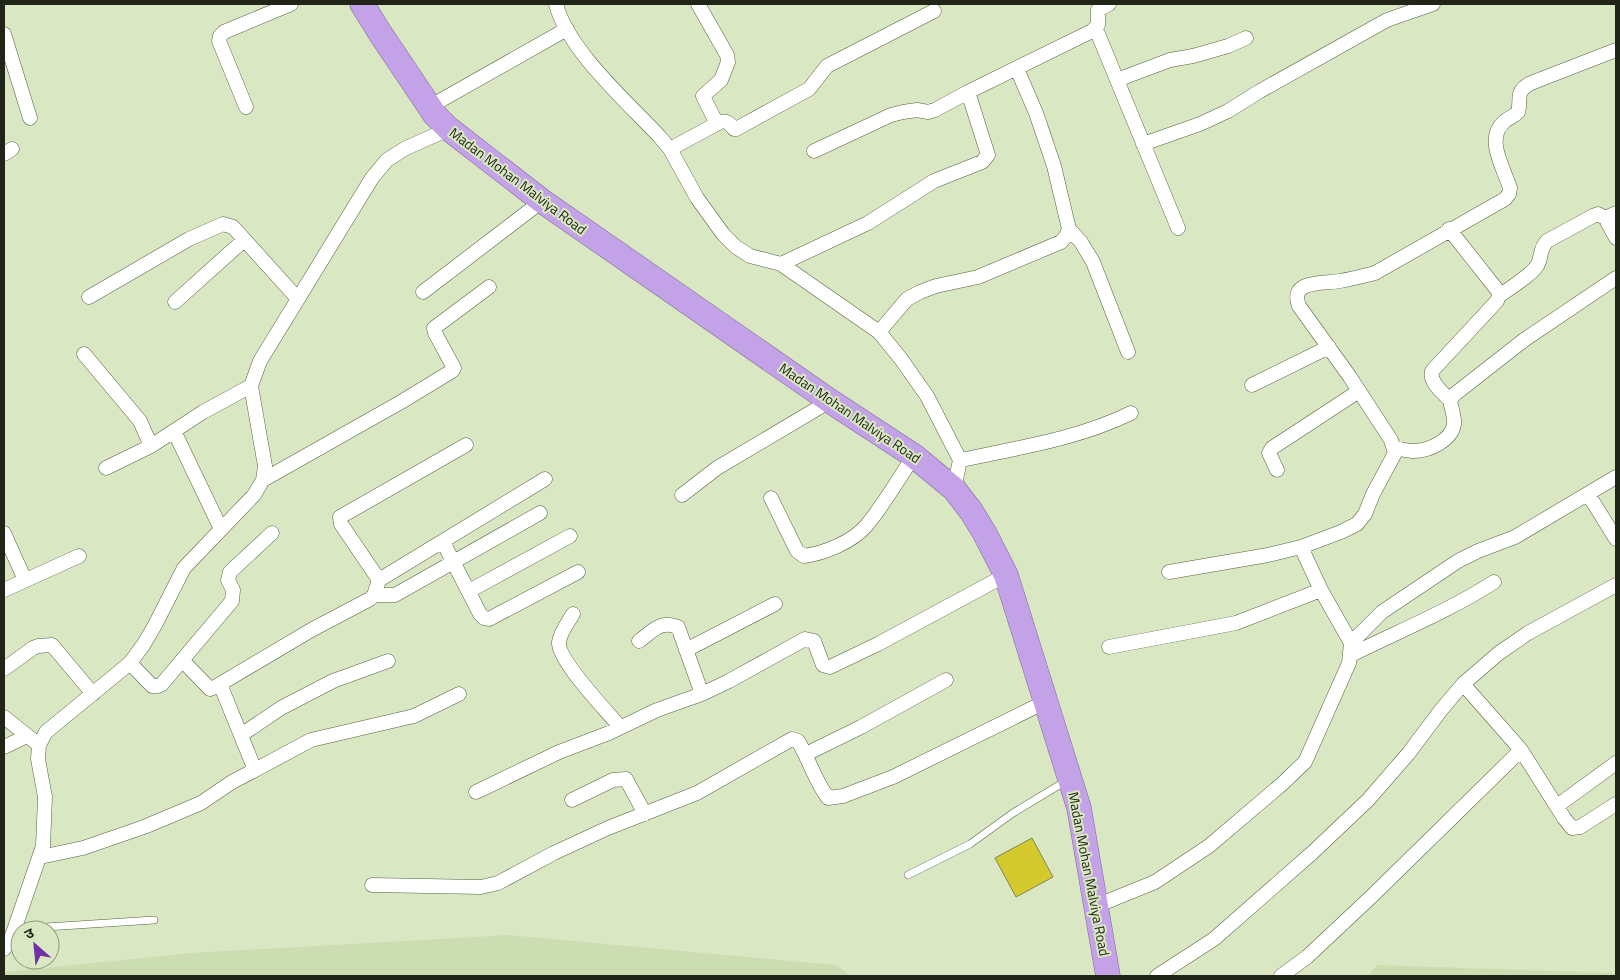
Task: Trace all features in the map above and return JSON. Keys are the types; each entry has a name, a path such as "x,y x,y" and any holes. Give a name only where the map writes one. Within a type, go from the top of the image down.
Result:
{"highway":[{"name":"Madan Mohan Malviya Road","path":"362,4 429,107 449,129 542,201 830,401 914,456 954,489 971,511 1006,575 1079,808 1108,976"}],"street":[{"path":"246,107 219,41 220,36 224,32 290,4"},
{"path":"556,4 567,29 586,58 670,149 697,198 723,234 736,247 750,256 781,264 879,332 927,396 960,460 954,489"},
{"path":"698,4 727,55 728,62 721,80 703,96 717,124"},
{"path":"814,151 890,115 917,110 928,112 935,110 1096,28 1098,25 1098,10 1109,4"},
{"path":"1143,144 1214,118 1388,20 1433,4"},
{"path":"670,149 724,121 736,129 774,110 809,90 827,66 934,11"},
{"path":"1096,28 1178,228"},
{"path":"429,107 567,29"},
{"path":"4,34 8,60 30,118"},
{"path":"1117,80 1170,60 1193,56 1228,46 1246,38"},
{"path":"1169,572 1268,555 1301,546 1341,532 1357,524 1365,514 1373,494 1395,453 1394,448 1391,440 1359,391 1299,306 1296,299 1298,292 1305,286 1314,283 1355,279 1375,273 1505,198 1509,194 1510,188 1494,138 1504,122 1518,112 1520,91 1531,83 1616,50"},
{"path":"879,332 907,300 920,292 936,286 978,277 1061,242 1066,236 1068,229 1054,166 1036,113 1017,69"},
{"path":"781,264 868,223 934,180 985,159 988,155 968,92"},
{"path":"18,920 43,846 45,797 38,758 39,745 46,732 130,663 155,625 184,568 254,495 263,480 265,466 251,386 260,361 372,178 387,160 406,148 449,129"},
{"path":"423,292 542,201"},
{"path":"1394,448 1415,451 1430,448 1447,438 1453,430 1455,422 1450,400 1433,381 1432,371 1497,301 1499,296 1532,271 1538,264 1542,246 1547,241 1598,214 1610,215 1616,238"},
{"path":"89,297 189,239 223,224 233,227 298,299"},
{"path":"1068,229 1081,242 1093,262 1128,352"},
{"path":"1449,229 1498,291 1499,296"},
{"path":"175,302 244,240"},
{"path":"1450,400 1464,386 1524,340 1616,278"},
{"path":"263,480 402,402 452,371 454,368 434,328 489,287"},
{"path":"1252,385 1328,347"},
{"path":"84,354 140,421 151,446"},
{"path":"106,468 151,446 203,412 251,386"},
{"path":"1277,470 1269,453 1272,448 1359,391"},
{"path":"682,495 718,468 830,401"},
{"path":"960,460 1085,433 1132,413"},
{"path":"174,431 221,529"},
{"path":"379,580 341,524 340,517 466,445"},
{"path":"771,498 797,551 804,556 814,554 849,539 865,527 914,456"},
{"path":"1096,906 1155,882 1209,846 1305,762 1349,663 1351,649 1382,612 1451,566 1478,551 1515,537 1616,477"},
{"path":"374,595 379,580 545,479"},
{"path":"1588,494 1616,539"},
{"path":"182,660 210,689 374,595 395,595 540,513"},
{"path":"4,533 25,580"},
{"path":"130,663 152,686 162,684 232,601 233,590 228,580 230,572 272,533"},
{"path":"469,591 570,536"},
{"path":"443,542 480,614 484,618 489,619 578,572"},
{"path":"1301,546 1351,649"},
{"path":"4,590 79,556"},
{"path":"476,792 559,752 609,734 657,710 702,694 808,639 814,641 824,665 830,667 878,644 1006,575"},
{"path":"1351,649 1448,609 1494,582"},
{"path":"1157,976 1214,939 1312,853 1368,800 1408,754 1463,684 1499,653 1528,633 1616,585"},
{"path":"1109,647 1236,623 1321,590"},
{"path":"686,650 775,604"},
{"path":"573,614 559,640 559,649 569,666 620,727"},
{"path":"639,642 658,627 669,623 678,627 702,694"},
{"path":"4,669 33,648 52,645 94,694"},
{"path":"241,735 281,708 333,681 388,661"},
{"path":"806,754 861,727 946,680"},
{"path":"220,684 255,770"},
{"path":"1463,684 1521,750 1572,828 1580,827 1616,804"},
{"path":"40,857 83,848 144,827 200,803 232,782 312,740 414,716 459,694"},
{"path":"372,886 481,887 494,885 554,853 697,793 792,739 798,741 806,754 822,790 828,798 843,796 892,777 1045,702"},
{"path":"4,717 39,745"},
{"path":"4,747 27,736"},
{"path":"1281,976 1306,958 1365,903 1521,750"},
{"path":"1557,806 1616,763"},
{"path":"572,800 613,780 626,778 644,814"}],"lane":[{"path":"908,875 970,844 1013,813 1069,778"},
{"path":"60,926 154,920"}],"shaded area":[{"path":"509,935 836,965 851,976 4,976 4,972 60,970 60,966 190,953"},
{"path":"1377,965 1616,973 1616,976 1368,976"}],"building":[{"path":"1032,838 1053,877 1016,897 995,858"}]}
